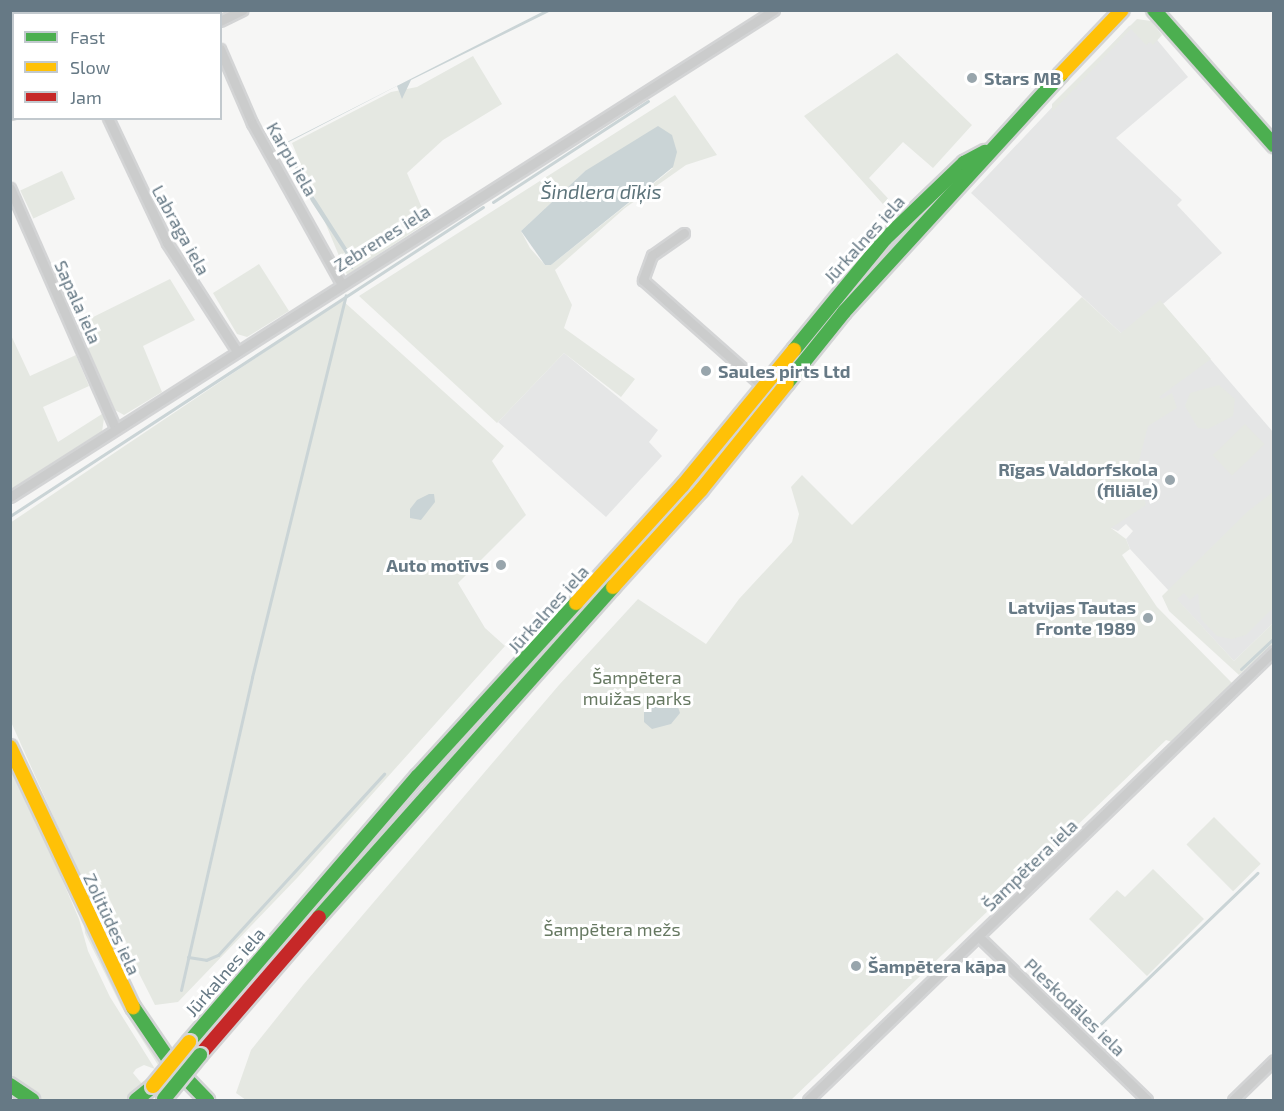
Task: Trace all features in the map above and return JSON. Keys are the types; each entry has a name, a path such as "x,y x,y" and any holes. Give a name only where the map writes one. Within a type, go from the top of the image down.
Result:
{"main road":[{"name":"Jūrkalnes iela","path":"164,1100 200,1055 430,789 701,490 844,312 973,173 987,151 1122,10"},
{"path":"1154,10 1270,135"},
{"name":"Jūrkalnes iela","path":"144,1101 153,1086 189,1042 377,824 683,485 765,388 885,239 964,163 987,151"},
{"name":"Zolitūdes iela","path":"10,747 130,1002 171,1063 207,1101"},
{"path":"10,1086 32,1101"},
{"path":"136,1101 153,1086"}],"street":[{"path":"222,20 243,10"},
{"name":"Zebrenes iela","path":"10,497 341,283 774,10"},
{"name":"Karpu iela","path":"222,54 252,123 341,283"},
{"name":"Labraga iela","path":"109,120 167,243 237,351"},
{"name":"Sapala iela","path":"10,188 116,429"},
{"path":"684,233 652,255 643,280 765,388"},
{"name":"Šampētera iela","path":"808,1101 1274,651"},
{"name":"Pleskodāles iela","path":"979,937 1147,1101"},
{"path":"1233,1101 1274,1059"}],"shaded area":[{"path":"1143,23 1188,77 1116,138 1182,200 1177,205 1222,253 1163,304 1273,432 1273,623 1234,661 1130,549 1126,539 1133,531 1126,524 1118,531 1111,528 1121,333 971,193 1129,26"},
{"path":"564,353 658,430 649,442 662,456 606,517 498,422"}],"green space":[{"path":"1137,19 1151,21 1162,35 1153,45 1150,42 1146,45 1131,29 1052,112 1052,104"},
{"path":"897,53 972,125 933,168 903,142 869,178 896,207 890,212 804,116"},
{"path":"473,56 502,104 443,140 407,173 428,222 347,275 292,143 391,92 417,87"},
{"path":"675,95 717,155 686,165 625,208 555,270 572,305 564,328 635,379 621,397 564,353 497,423 359,296","holes":["673,168 551,265 545,265 530,248 521,231 585,171"]},
{"path":"62,171 75,199 33,219 20,190"},
{"path":"259,264 289,311 247,337 237,334 213,293"},
{"path":"170,279 195,320 143,346 162,392 124,415 115,410 77,325"},
{"name":"Šampētera mežs","path":"1082,297 1121,333 1160,300 1211,359 1159,397 1162,399 1172,393 1177,408 1148,426 1137,468 1146,505 1111,528 1126,539 1130,549 1122,555 1157,607 1232,683 1172,742 1166,740 791,1100 246,1100 236,1093 251,1050 303,985 559,685 638,599 706,644 739,599 792,542 799,514 791,487 802,475 852,525"},
{"path":"342,300 504,446 492,461 526,515 458,583 485,628 505,646 298,877 178,1002 155,1005 107,910 90,898 11,722 10,523"},
{"path":"10,333 30,376 76,355 89,386 43,407 58,442 102,414 104,418 102,432 11,490"},
{"path":"1219,385 1235,399 1233,416 1208,429 1198,428 1185,406 1190,393"},
{"path":"1245,424 1264,444 1232,475 1213,455"},
{"path":"1273,492 1273,608 1246,635 1232,639 1217,636 1201,619 1198,593 1190,600 1184,593 1177,599 1234,661 1273,623 1273,644 1239,675 1169,611 1162,596 1247,512"},
{"path":"10,759 79,919 88,951 110,997 155,1069 144,1065 136,1069 133,1073 143,1085 126,1100 42,1100 11,1078"},
{"path":"1214,817 1261,864 1233,891 1186,845"},
{"path":"1153,869 1204,919 1147,976 1089,919 1117,890 1125,897"},
{"path":"84,921 125,1007 161,1061 158,1065 121,1006 85,933"}],"water":[{"path":"546,10 551,11 411,80 402,99 397,86 287,143 307,186 353,258 353,269 349,269 347,256 311,201 283,144"},
{"name":"Šindlera dīķis","path":"658,126 672,135 677,152 673,167 551,265 545,265 521,231 585,171"},
{"path":"434,494 435,502 421,520 410,518 410,509 417,500"},
{"path":"667,697 675,698 680,713 671,724 652,729 644,722 644,708"}],"waterway":[{"path":"493,202 648,101"},
{"path":"10,516 483,207"},
{"path":"181,990 252,677 346,295"},
{"path":"1241,669 1274,638"},
{"path":"188,957 206,960 218,955 384,774"},
{"path":"1091,1033 1257,873"}],"traffic: fast":[{"path":"1154,10 1274,145"},
{"path":"787,383 844,312 1061,74"},
{"path":"794,350 885,239 964,163 985,152"},
{"path":"319,917 613,587"},
{"path":"189,1042 418,776 576,603"},
{"path":"133,1007 171,1063 207,1100"},
{"path":"164,1099 200,1055"},
{"path":"10,1085 32,1100"},
{"path":"136,1100 153,1086"}],"traffic: slow":[{"path":"1061,74 1122,10"},
{"path":"576,603 683,485 794,350"},
{"path":"613,587 701,490 787,383"},
{"path":"10,747 133,1007"},
{"path":"153,1086 189,1042"}],"traffic: jam":[{"path":"200,1055 319,917"}],"place":[{"name":"Stars MB","path":"972,78"},
{"name":"Saules pirts Ltd","path":"706,371"},
{"name":"Rīgas Valdorfskola (filiāle)","path":"1170,480"},
{"name":"Auto motīvs","path":"501,565"},
{"name":"Latvijas Tautas Fronte 1989","path":"1148,618"},
{"name":"Šampētera kāpa","path":"856,966"}],"park label":[{"name":"Šampētera muižas parks","path":"637,688"}]}
